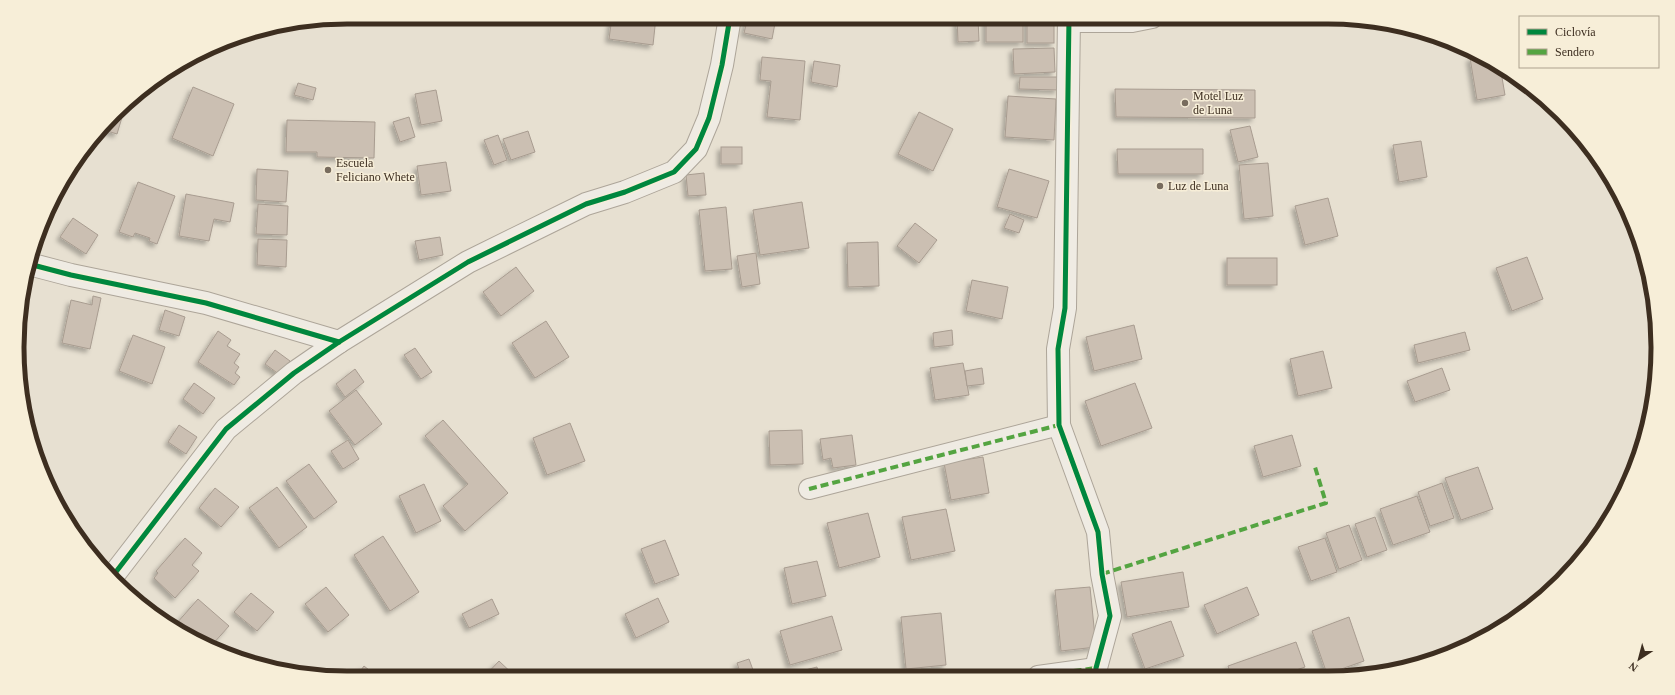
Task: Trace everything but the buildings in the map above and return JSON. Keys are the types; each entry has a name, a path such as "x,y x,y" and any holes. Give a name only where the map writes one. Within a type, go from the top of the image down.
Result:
{"street":[{"path":"116,573 226,428 294,373 339,342 468,262 586,204 625,192 674,172 696,149 709,118 722,65 729,24"},
{"path":"1069,24 1065,308 1058,348 1059,425 1098,532 1102,574 1110,616 1096,671"},
{"path":"35,265 71,275 206,303 339,342"},
{"path":"809,489 1059,425"}],"marked path":[{"path":"809,489 1059,425"},
{"path":"1102,574 1326,503 1315,467"},
{"path":"1074,671 1096,668"}],"cycle path":[{"path":"115,572 226,429 294,373 339,342 468,262 586,204 625,192 674,172 696,149 709,118 722,65 729,24"},
{"path":"1069,24 1065,308 1058,349 1059,425 1098,532 1102,574 1110,616 1096,671"},
{"path":"35,265 71,275 206,303 339,342"}],"place":[{"name":"Motel Luz de Luna","path":"1185,103"},
{"name":"Escuela Feliciano Whete","path":"328,170"},
{"name":"Luz de Luna","path":"1160,186"}]}
